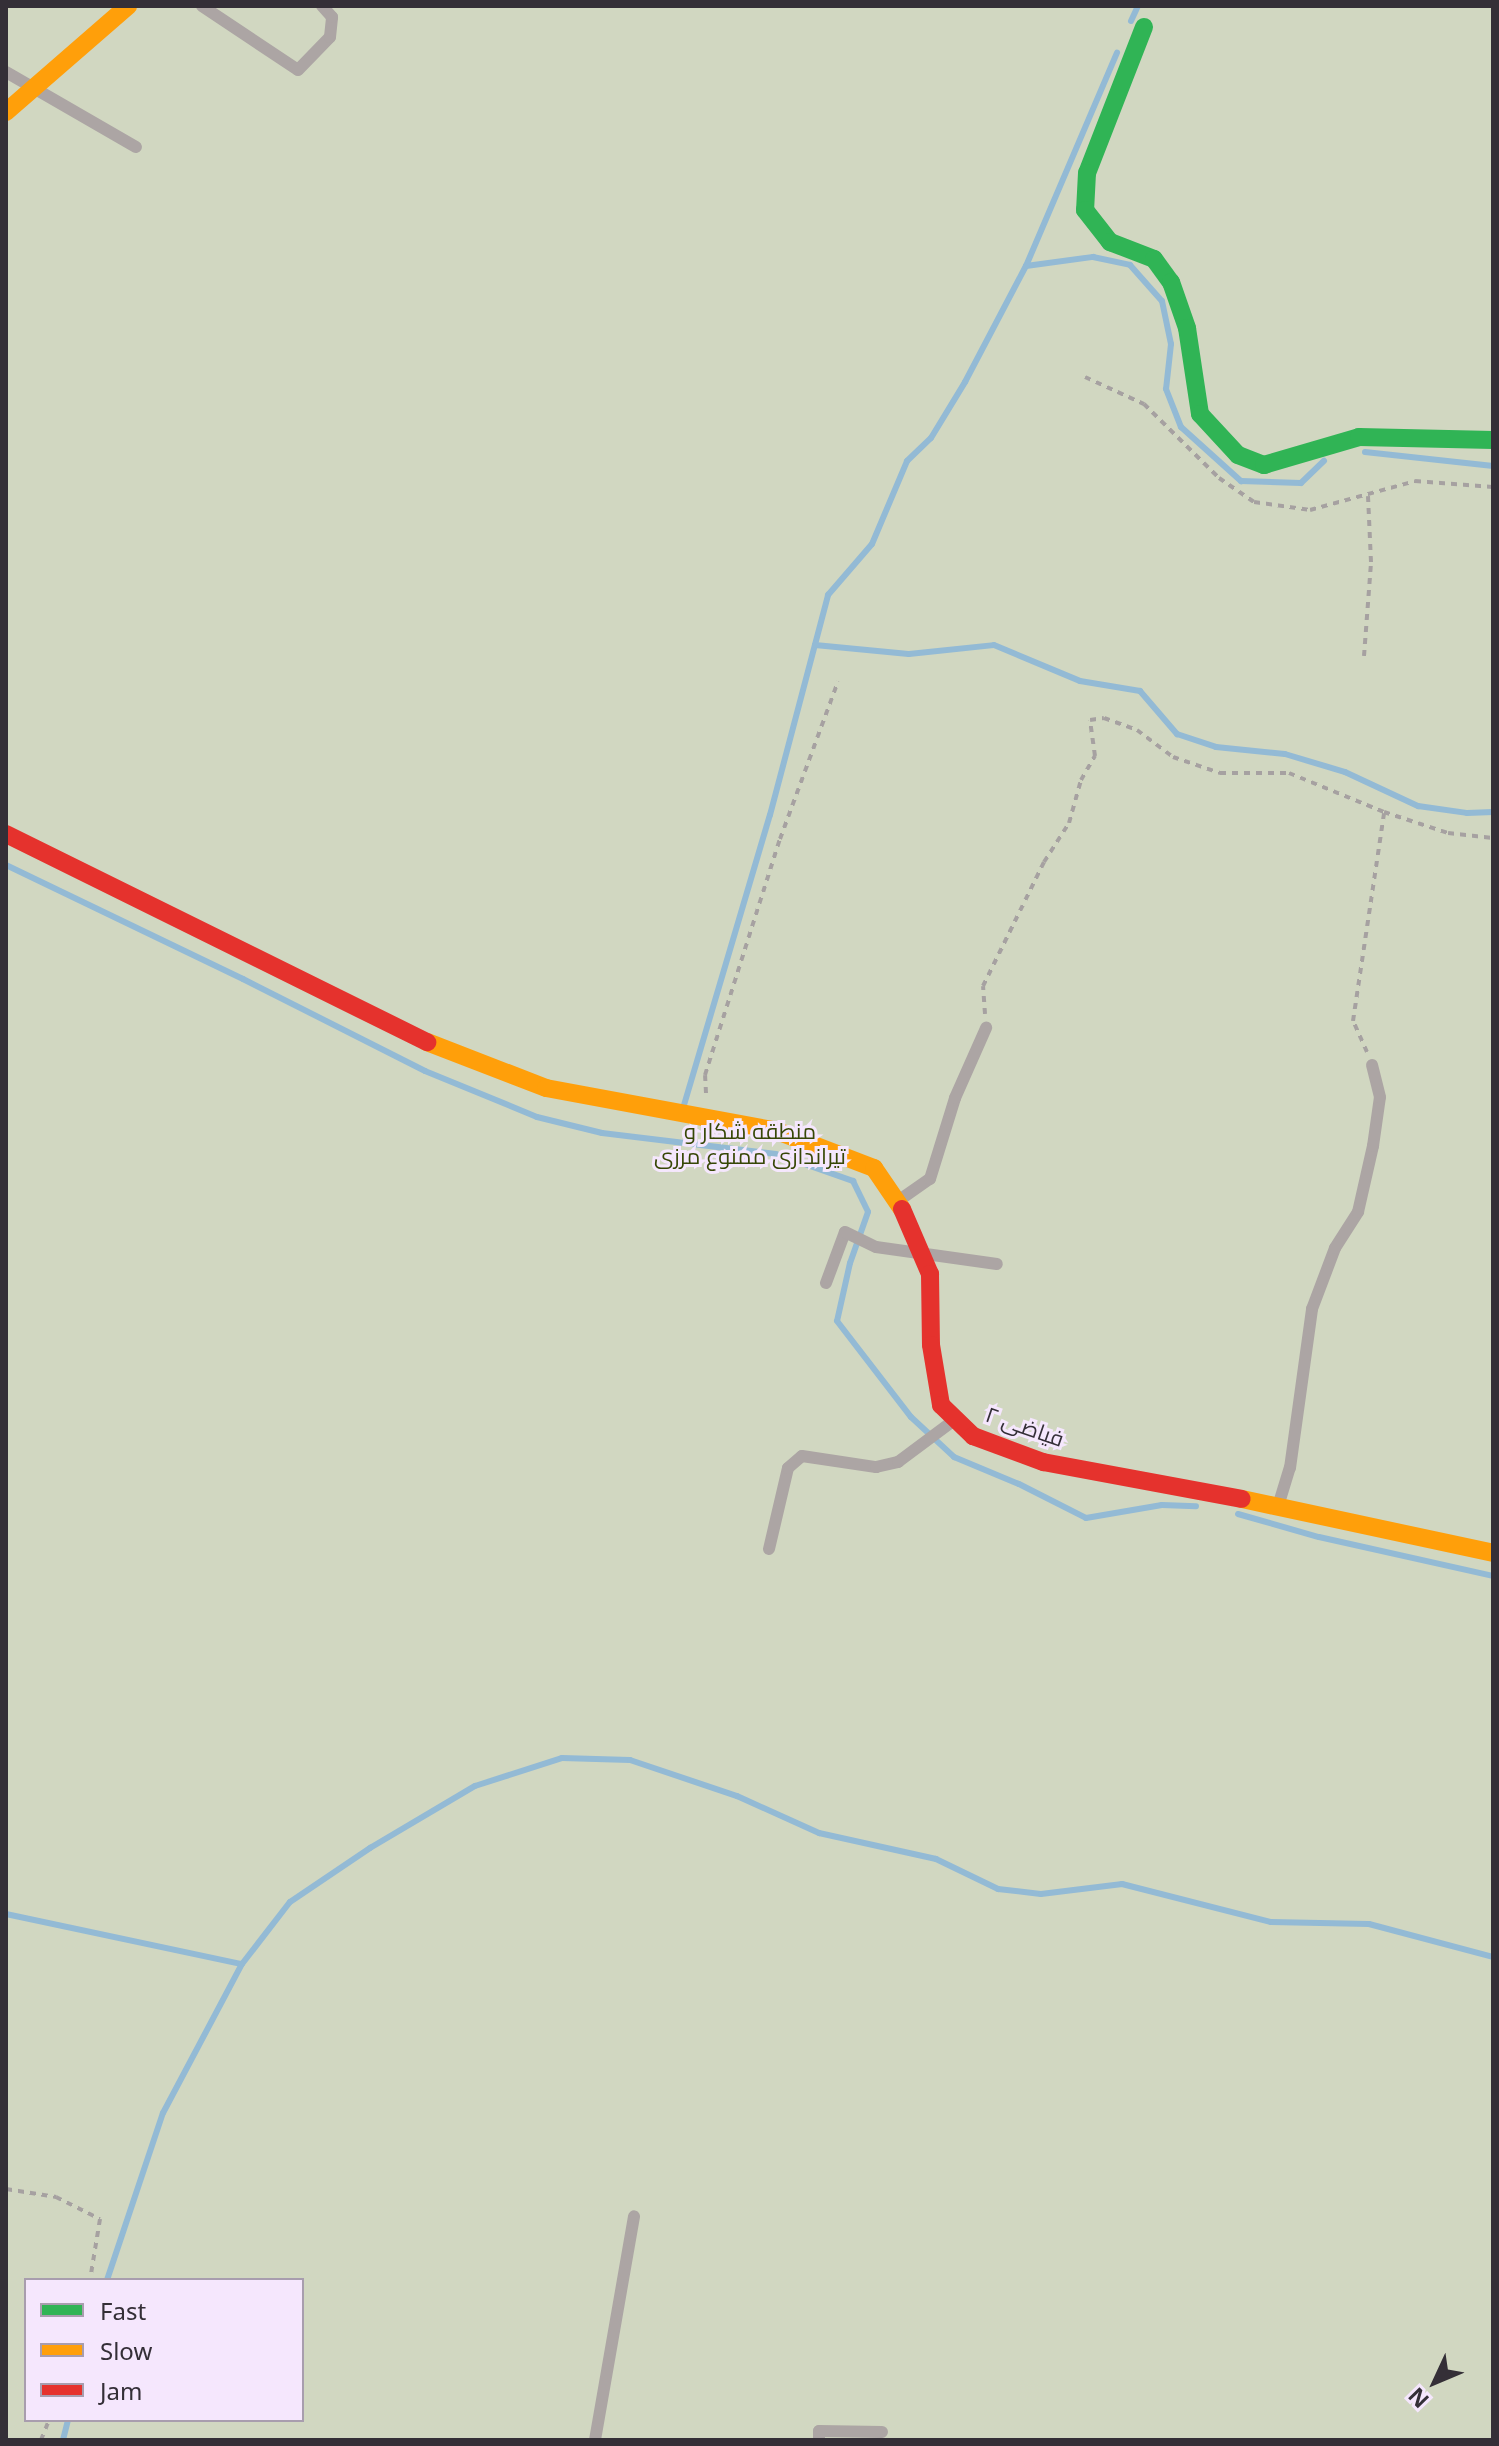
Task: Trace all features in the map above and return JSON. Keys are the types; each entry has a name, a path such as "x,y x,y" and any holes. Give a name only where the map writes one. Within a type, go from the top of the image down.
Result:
{"street":[{"path":"6,112 32,86 128,6"},
{"path":"1144,27 1087,173 1085,210 1110,242 1154,259 1171,282 1187,328 1200,414 1238,455 1264,465 1359,437 1493,440"},
{"name":"فیاضی ۲","path":"6,834 446,1051 546,1088 777,1131 840,1152 874,1168 898,1201 930,1274 931,1345 941,1405 973,1436 1043,1462 1278,1506 1493,1553"}],"lane":[{"path":"202,6 298,70 330,37 332,17 322,6"},
{"path":"6,72 136,147"},
{"path":"898,1201 930,1179 955,1098 986,1028"},
{"path":"1278,1506 1290,1468 1312,1309 1335,1248 1358,1212 1373,1146 1380,1097 1372,1065"},
{"path":"826,1283 845,1232 867,1242 997,1264"},
{"path":"769,1549 788,1468 802,1456 876,1467 898,1462 937,1430 956,1419"},
{"path":"595,2440 634,2216"},
{"path":"819,2440 819,2431 882,2432"}],"path":[{"path":"1364,656 1371,562 1368,496"},
{"path":"698,1114 705,1075 780,839 838,681"},
{"path":"986,1028 983,986 1044,862 1069,823 1081,780 1095,756 1090,720 1104,718 1137,730 1173,757 1220,773 1289,773 1384,812 1448,833 1493,838"},
{"path":"1372,1065 1353,1021 1384,812"},
{"path":"6,2189 56,2197 100,2219 90,2278"}],"green space":[{"name":"منطقه شکار و تیراندازی ممنوع مرزی","path":"6,6 1493,6 1493,2440 6,2440"}],"waterway":[{"path":"1131,21 1138,6"},
{"path":"684,1105 770,815 828,595 872,544 907,461 931,438 965,382 1026,266 1117,53"},
{"path":"1026,266 1093,257 1130,265 1162,301 1171,344 1166,389 1181,427 1241,481 1301,483 1324,461"},
{"path":"1365,452 1493,466"},
{"path":"815,645 909,654 994,645 1080,681 1140,691 1177,734 1216,747 1285,754 1345,772 1418,806 1467,813 1493,812"},
{"path":"6,865 425,1071 537,1117 602,1133 776,1154 853,1181 868,1212 850,1263 837,1321 911,1417 954,1457 1019,1484 1086,1518 1162,1505 1196,1506"},
{"path":"1238,1514 1319,1537 1493,1576"},
{"path":"108,2278 163,2113 242,1964 290,1902 370,1848 475,1786 562,1758 630,1760 737,1796 819,1833 936,1859 998,1889 1041,1894 1122,1884 1271,1922 1369,1924 1493,1957"},
{"path":"6,1914 242,1964"},
{"path":"63,2440 68,2422"}],"traffic: fast":[{"path":"1144,27 1087,173 1085,210 1110,242 1154,259 1171,282 1187,328 1200,414 1238,455 1264,465 1359,437 1493,440"}],"traffic: slow":[{"path":"6,112 128,6"},
{"path":"427,1042 546,1088 777,1131 874,1168 902,1209"},
{"path":"1242,1499 1493,1553"}],"traffic: jam":[{"path":"6,834 427,1042"},
{"path":"902,1209 930,1274 931,1345 941,1405 973,1436 1043,1462 1242,1499"}]}
